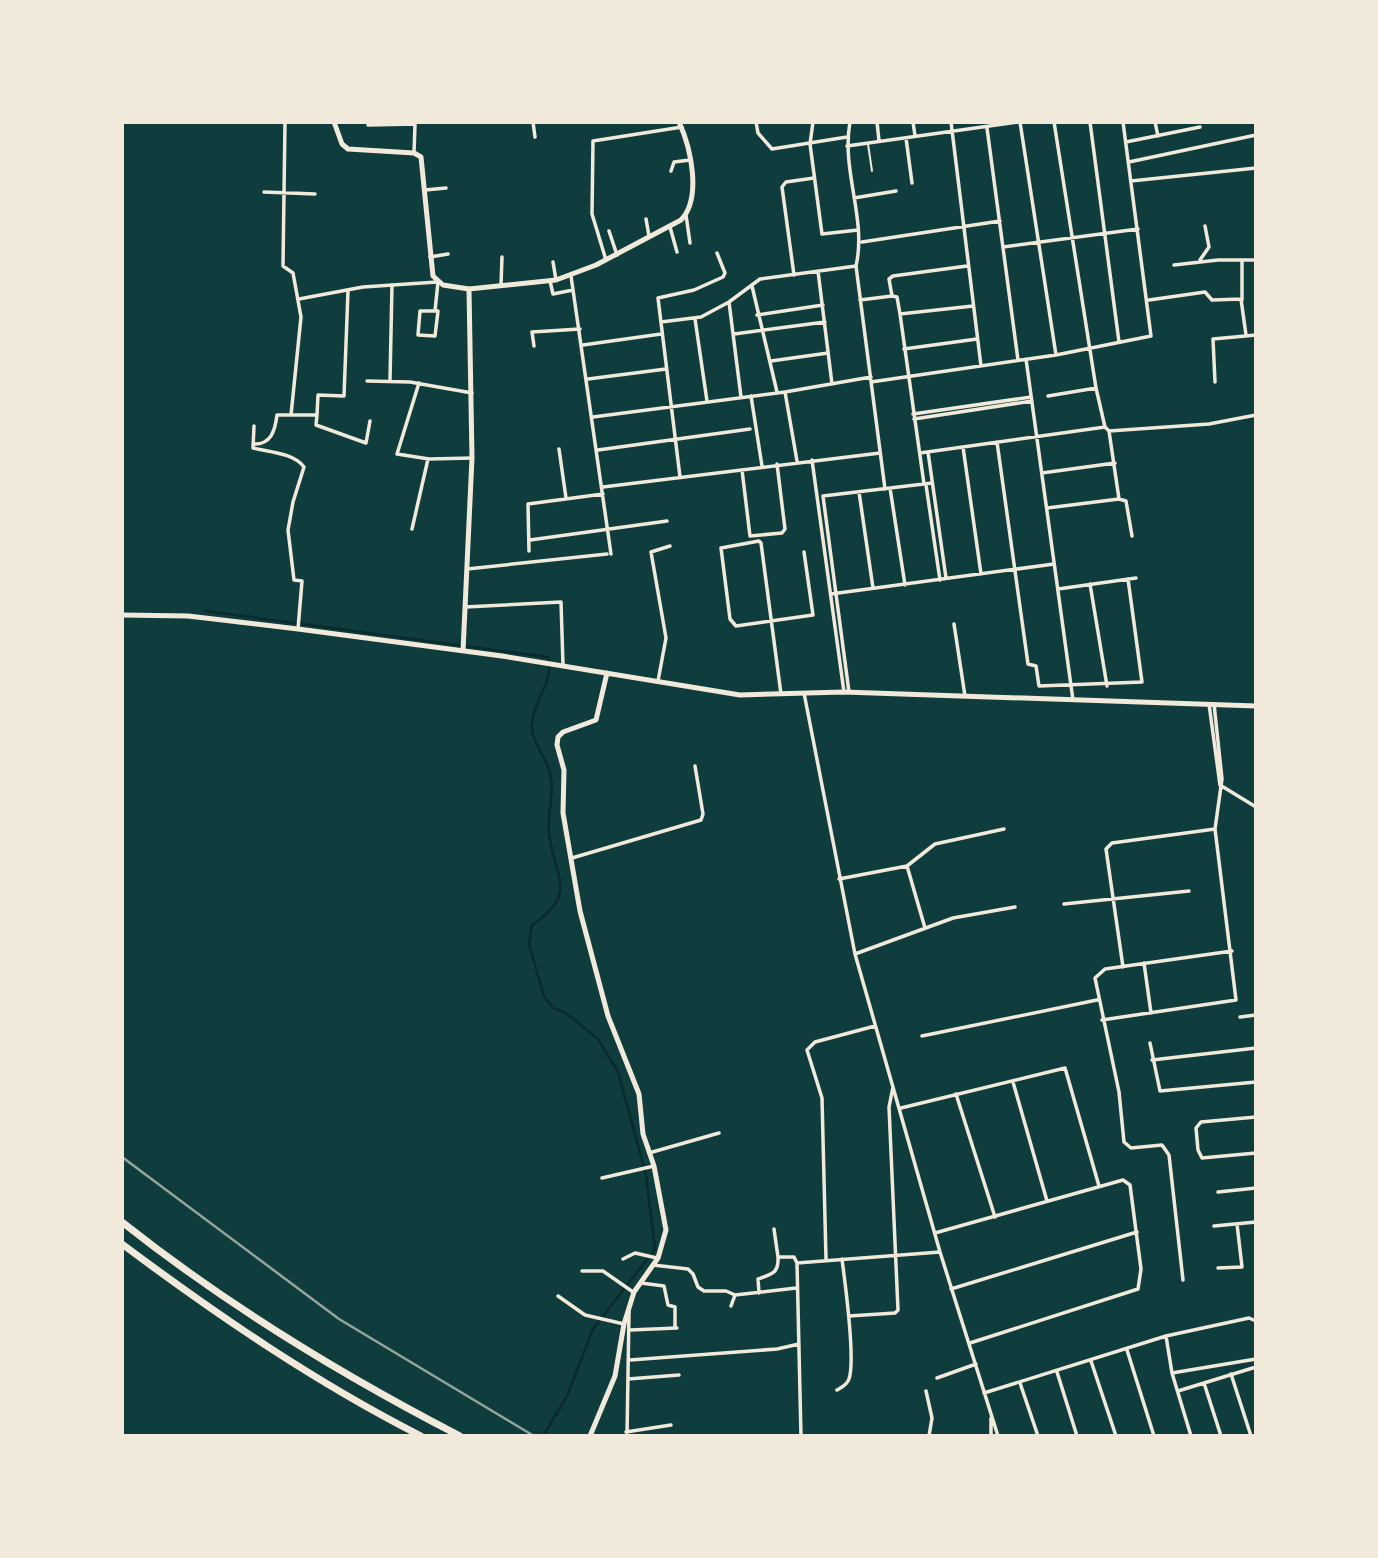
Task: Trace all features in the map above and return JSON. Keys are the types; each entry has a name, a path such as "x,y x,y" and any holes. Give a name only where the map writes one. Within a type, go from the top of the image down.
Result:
{"highway":[{"path":"122,1222 258,1322 362,1385 460,1436"},
{"path":"122,1244 265,1346 368,1409 421,1436"}],"street":[{"path":"285,122 284,267 293,273 301,317 291,415"},
{"path":"334,122 342,145 348,149 414,153 424,161 430,257 437,282 435,311 438,312 435,336 418,335 420,311 435,311"},
{"path":"533,122 535,137"},
{"path":"756,122 758,133 772,149 847,137"},
{"path":"813,122 810,144 823,235 858,230"},
{"path":"850,122 847,146 862,242 856,266 860,300 880,453 905,585"},
{"path":"877,122 879,141"},
{"path":"913,122 915,136"},
{"path":"951,122 981,366"},
{"path":"847,146 1019,122 1056,355"},
{"path":"1054,122 1089,349 1105,426 1110,432 1119,499"},
{"path":"1090,122 1119,343"},
{"path":"593,417 871,379 907,378 1056,355 1152,335 1123,122"},
{"path":"1155,122 1158,136"},
{"path":"368,125 415,123 414,153"},
{"path":"606,260 592,214 593,141 680,125 690,160 691,200 686,215 690,243"},
{"path":"1126,142 1200,127"},
{"path":"987,128 1018,360"},
{"path":"1129,162 1255,135"},
{"path":"906,138 912,183"},
{"path":"671,171 674,162 690,160"},
{"path":"1131,181 1255,168"},
{"path":"794,275 782,187 786,182 814,178"},
{"path":"425,190 446,188"},
{"path":"854,198 896,191"},
{"path":"264,192 314,194"},
{"path":"299,299 392,285 437,282 469,289 553,281 571,276 617,255 670,227 686,215"},
{"path":"646,219 649,238"},
{"path":"862,242 1000,220"},
{"path":"1199,262 1209,247 1205,226"},
{"path":"670,227 677,252"},
{"path":"1003,247 1138,229"},
{"path":"608,231 617,255"},
{"path":"680,477 661,334 660,296 694,290 723,276 725,273 717,253"},
{"path":"430,257 448,254"},
{"path":"501,287 502,257"},
{"path":"1242,260 1242,300 1247,335"},
{"path":"1174,265 1255,260"},
{"path":"553,262 553,294 573,290"},
{"path":"660,323 695,319 729,302 760,279 856,266"},
{"path":"892,296 892,275 967,266"},
{"path":"818,271 832,384"},
{"path":"467,569 609,554 603,487 571,276"},
{"path":"390,380 392,285"},
{"path":"751,285 777,392"},
{"path":"463,646 472,458 469,289"},
{"path":"348,291 344,396 318,395 316,425 366,443 370,421"},
{"path":"1148,300 1205,292 1212,300 1242,300"},
{"path":"860,300 897,297 907,378 940,580"},
{"path":"729,302 741,397"},
{"path":"757,315 823,305"},
{"path":"900,314 973,306"},
{"path":"695,319 707,401"},
{"path":"734,334 825,322"},
{"path":"534,346 533,332 580,328"},
{"path":"583,345 661,334"},
{"path":"1216,382 1213,339 1255,335"},
{"path":"904,349 977,339"},
{"path":"771,361 828,353"},
{"path":"1026,359 1072,693"},
{"path":"587,379 666,369"},
{"path":"367,381 419,383 472,393"},
{"path":"419,383 396,450 399,454 429,458 472,458"},
{"path":"1048,396 1096,388"},
{"path":"785,392 797,461"},
{"path":"751,396 762,467"},
{"path":"913,417 1032,399"},
{"path":"253,444 262,444 269,440 277,415 317,415"},
{"path":"1110,432 1209,424 1255,415"},
{"path":"254,426 253,448 286,456 301,462 304,467 288,530 294,580 302,581 298,628"},
{"path":"919,453 1105,426"},
{"path":"597,450 750,429"},
{"path":"997,442 1028,664 1036,666 1039,686 1072,693 1107,686 1138,684 1142,680 1128,579"},
{"path":"963,447 981,573"},
{"path":"559,449 566,498"},
{"path":"928,452 947,579"},
{"path":"603,487 797,461 880,453"},
{"path":"412,529 429,458"},
{"path":"812,460 837,594 846,692"},
{"path":"1042,473 1115,463"},
{"path":"742,469 749,533 752,537 782,533 785,529 777,464"},
{"path":"820,497 932,483"},
{"path":"859,492 873,589"},
{"path":"529,551 528,504 603,494"},
{"path":"820,497 846,692"},
{"path":"1047,509 1119,499 1126,501 1132,536"},
{"path":"530,540 667,521"},
{"path":"780,694 773,623 761,542 722,547 733,623 736,626 773,623 813,615 804,552"},
{"path":"658,683 666,638 651,552 670,546"},
{"path":"831,594 1054,564"},
{"path":"1058,589 1136,578"},
{"path":"1090,584 1107,686"},
{"path":"465,607 561,602 559,666"},
{"path":"122,615 188,616 463,646 542,663 740,695 846,692 965,696 1072,693 1255,706"},
{"path":"954,624 965,696"},
{"path":"607,673 595,722 563,732 557,739 564,770 563,813 580,911 608,1016 635,1080 666,1230 653,1265 641,1283 631,1291 626,1434 671,1424"},
{"path":"804,693 855,954 940,1252 998,1436"},
{"path":"1102,1020 1236,1000 1215,829 1220,785 1211,704"},
{"path":"572,858 701,820 703,814 695,766"},
{"path":"1220,785 1255,807"},
{"path":"839,879 907,866 935,844 1004,829"},
{"path":"1123,967 1105,853 1108,845 1215,829"},
{"path":"907,866 925,928"},
{"path":"1064,904 1189,891"},
{"path":"855,954 974,912 1015,907"},
{"path":"1183,1280 1169,1156 1162,1145 1131,1149 1124,1142 1119,1092 1097,1000 1095,978 1098,972 1123,967 1232,951"},
{"path":"1144,964 1152,1014"},
{"path":"922,1036 1097,1000"},
{"path":"1240,1017 1255,1015"},
{"path":"827,1259 822,1098 807,1050 815,1042 875,1026"},
{"path":"1150,1043 1160,1091 1255,1082"},
{"path":"1152,1060 1255,1048"},
{"path":"901,1108 1060,1067 1068,1071 1099,1186"},
{"path":"1013,1081 1047,1201"},
{"path":"849,1316 897,1311 889,1107 894,1085"},
{"path":"956,1094 995,1217"},
{"path":"1255,1117 1201,1122 1196,1128 1198,1150 1202,1157 1255,1153"},
{"path":"649,1153 719,1133"},
{"path":"602,1178 652,1166"},
{"path":"935,1233 1099,1186 1123,1180 1129,1182 1141,1269 1138,1289 970,1343"},
{"path":"1218,1192 1255,1188"},
{"path":"1214,1226 1255,1222"},
{"path":"1218,1268 1242,1266 1237,1224"},
{"path":"760,1293 758,1279 776,1272 779,1267 774,1229"},
{"path":"951,1289 1137,1232"},
{"path":"797,1264 827,1259 940,1252"},
{"path":"623,1259 627,1255 647,1254 656,1257"},
{"path":"778,1256 794,1257 797,1264 801,1436"},
{"path":"837,1390 844,1386 849,1376 849,1316 842,1259"},
{"path":"653,1265 688,1269 701,1290 726,1291 735,1296 797,1288"},
{"path":"582,1271 603,1271 631,1291"},
{"path":"630,1330 676,1328 675,1307 668,1306 664,1286 641,1283"},
{"path":"558,1296 576,1311 624,1324"},
{"path":"731,1306 735,1296"},
{"path":"590,1436 615,1376 629,1309"},
{"path":"984,1393 1166,1336 1249,1318 1255,1321"},
{"path":"1166,1336 1172,1373 1191,1436"},
{"path":"629,1360 772,1350 799,1344"},
{"path":"1127,1350 1154,1436"},
{"path":"1172,1373 1255,1359"},
{"path":"1091,1361 1116,1436"},
{"path":"937,1378 976,1364"},
{"path":"1178,1391 1255,1367"},
{"path":"1057,1372 1077,1436"},
{"path":"1231,1374 1251,1436"},
{"path":"628,1379 679,1376"},
{"path":"1020,1383 1038,1436"},
{"path":"1204,1383 1221,1436"},
{"path":"926,1391 932,1418 929,1436"},
{"path":"990,1413 991,1436"}],"lane":[{"path":"867,143 872,171"}],"waterway":[{"path":"206,611 548,657 549,674 534,715 532,730 551,780 549,832 560,893 547,914 532,925 529,944 544,996 553,1008 566,1013 598,1039 618,1072 646,1175 655,1249 593,1329 567,1396 543,1436"}],"railway":[{"path":"122,1157 339,1319 534,1436"}]}
